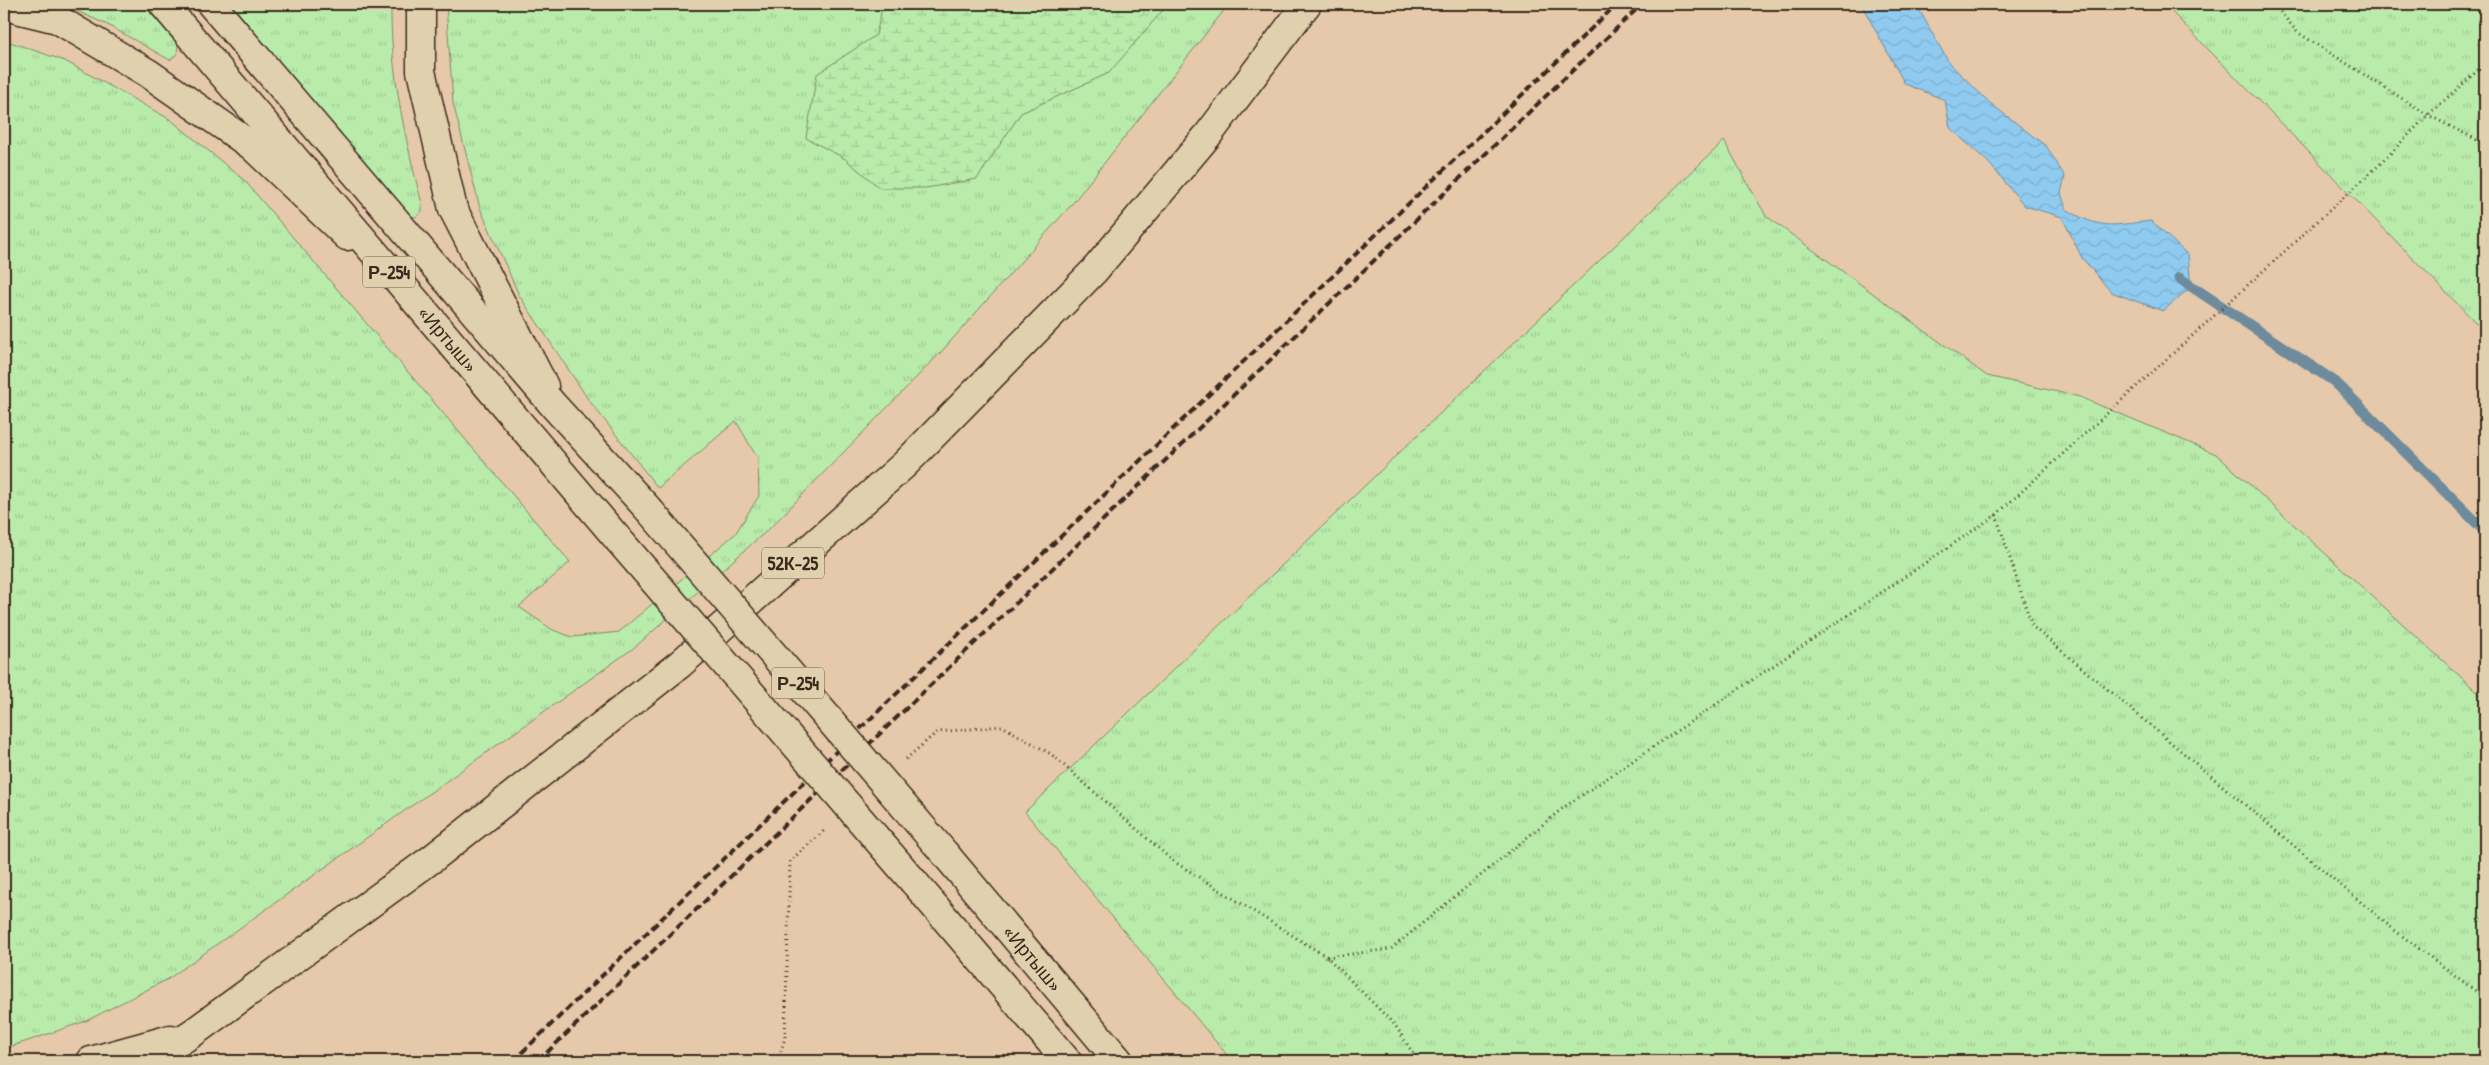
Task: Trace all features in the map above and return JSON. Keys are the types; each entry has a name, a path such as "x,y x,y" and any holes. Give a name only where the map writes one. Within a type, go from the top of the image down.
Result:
{"main road":[{"name":"«Иртыш»","path":"163,4 399,285 1067,1061"},
{"name":"«Иртыш»","path":"211,4 554,406 649,510 946,855 1119,1061"},
{"path":"421,4 421,71 453,209 554,406"},
{"name":"52К-25","path":"150,1061 194,1032 433,858 680,664 905,464 1094,271 1208,135 1307,4"},
{"path":"4,6 57,19 148,73 252,146 399,285"},
{"path":"91,1061 194,1032"}],"path":[{"path":"2274,4 2297,32 2428,115 2485,144"},
{"path":"1327,957 1391,949 1563,808 1996,514 2378,166 2428,115 2485,64"},
{"path":"1996,514 2032,626 2393,929 2485,998"},
{"path":"900,764 937,732 1002,726 1051,754 1173,861 1327,957 1395,1025 1418,1061"},
{"path":"778,1061 785,1038 790,861 827,829"}],"green space":[{"path":"61,4 143,4 178,45 177,54 170,60 108,25"},
{"path":"231,4 391,4 391,29 396,80 422,204 422,211 416,217 409,215"},
{"path":"446,4 1229,4 1072,204 942,351 771,527 635,647 168,979 86,1021 4,1049 4,40 65,61 171,120 244,180 570,562 519,607 553,630 572,637 619,632 735,534 759,496 758,459 736,421 658,488 588,399 519,295 480,208 453,103"},
{"path":"883,4 1168,4 1109,73 1021,113 977,179 926,188 880,188 844,158 806,138 817,74 876,35"},
{"path":"2164,4 2485,4 2485,332"},
{"path":"1724,141 1766,216 1987,376 2080,397 2216,454 2485,699 2485,1061 1232,1061 1025,812"}],"water":[{"path":"1861,4 1916,4 1949,63 1990,103 2047,147 2065,177 2061,193 2066,209 2098,224 2116,225 2151,221 2188,255 2191,287 2163,311 2111,292 2082,258 2062,217 2025,206 1988,162 1950,128 1945,100 1905,84"}],"waterway":[{"path":"2179,278 2335,382 2485,531"}],"railway":[{"path":"513,1061 1617,4"},
{"path":"538,1061 1642,4"}]}
